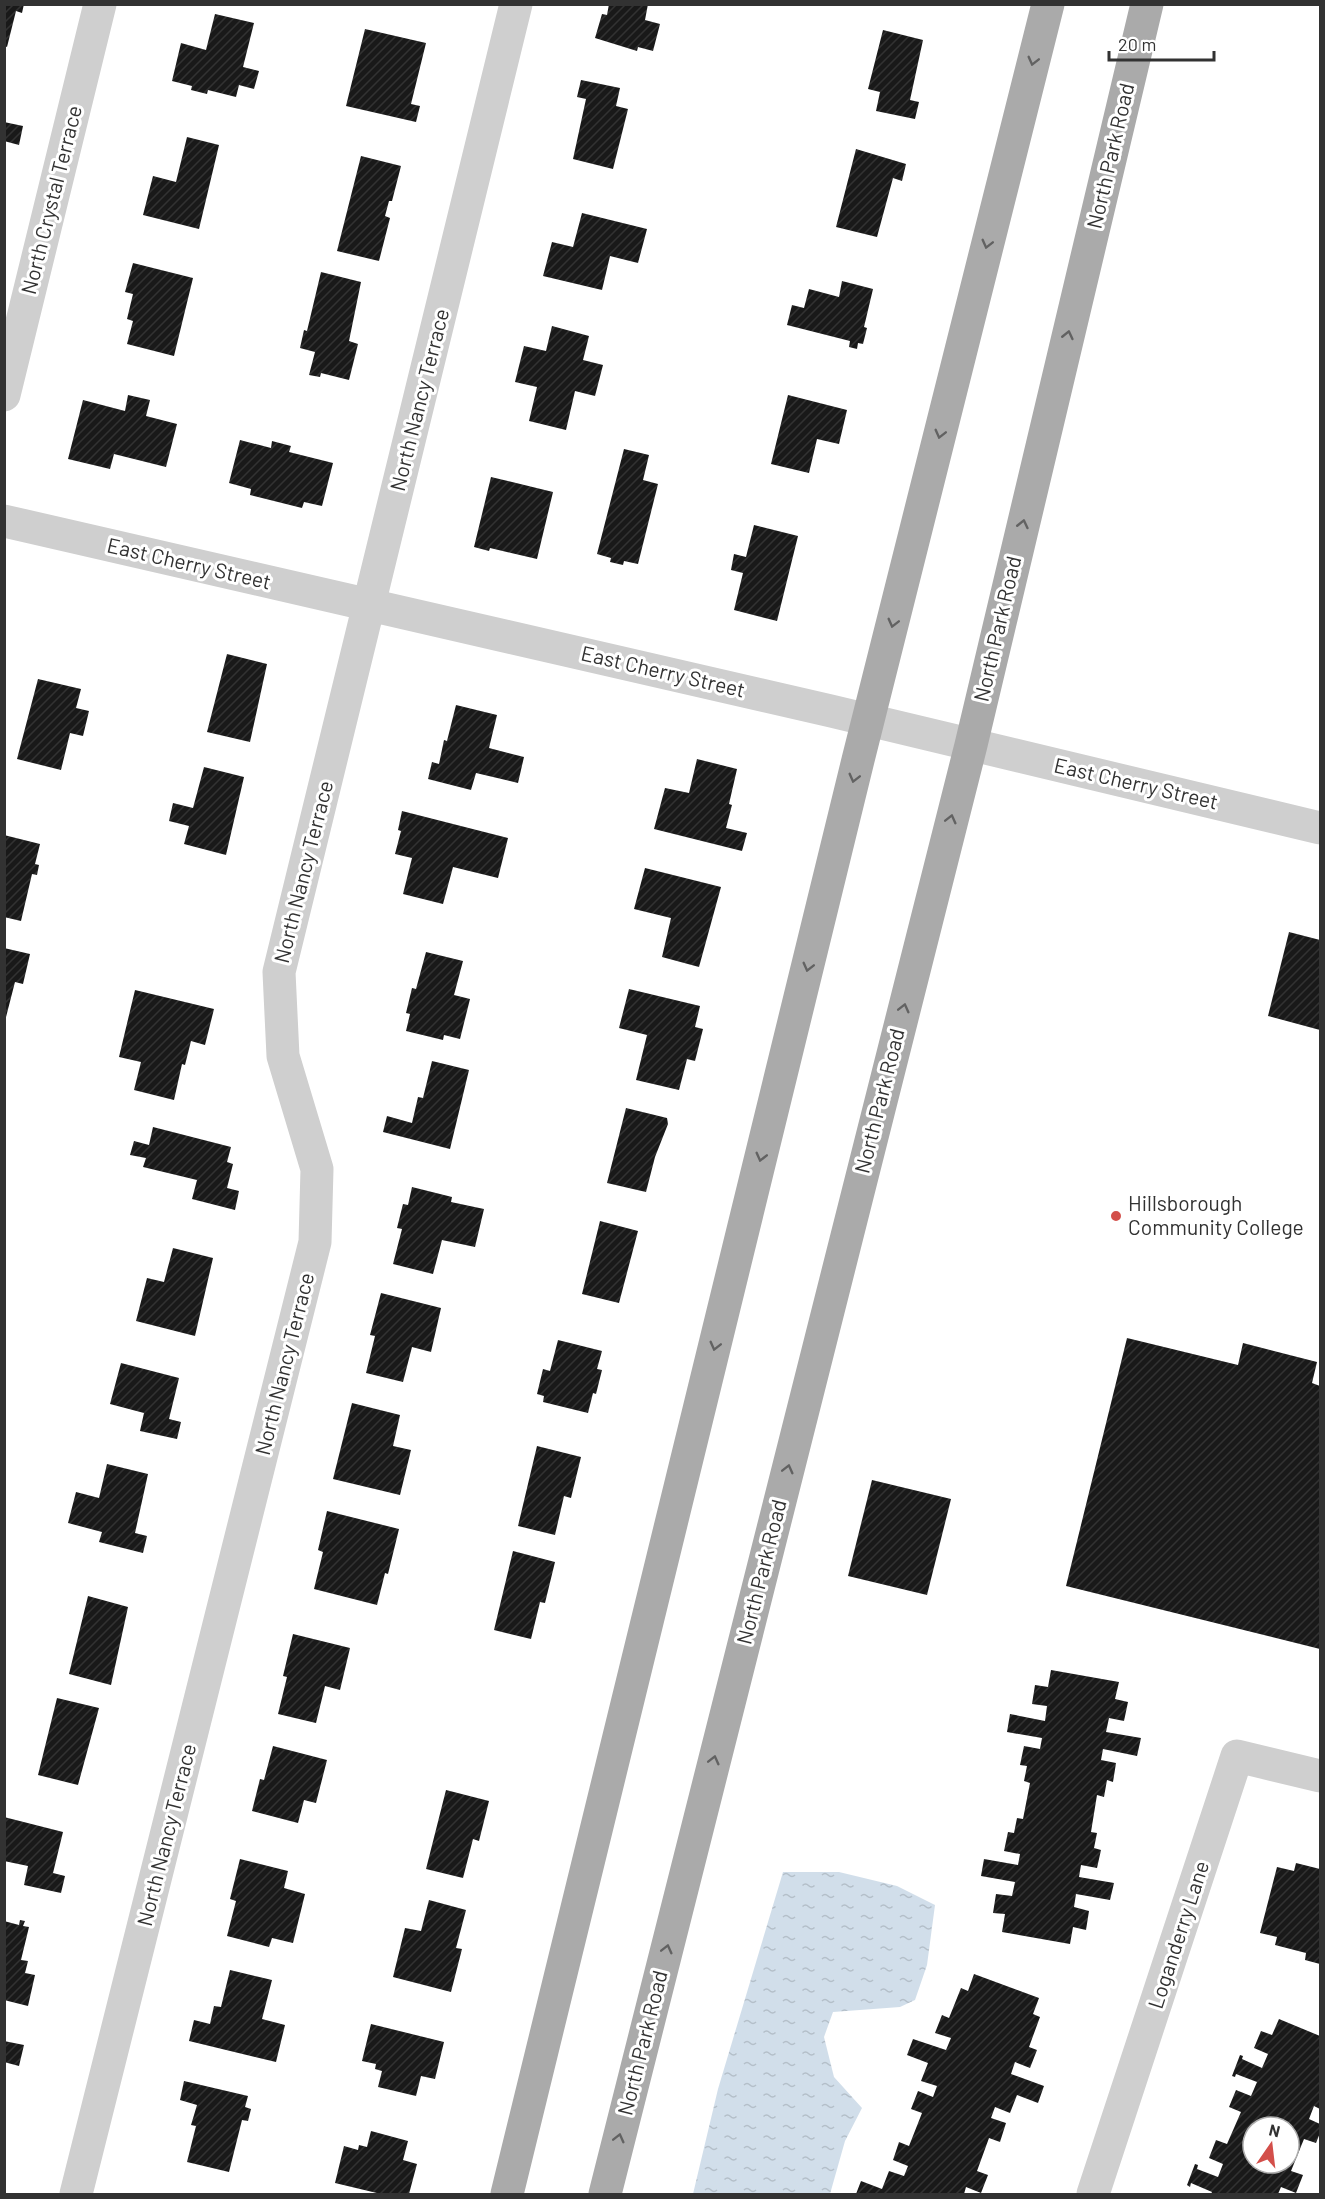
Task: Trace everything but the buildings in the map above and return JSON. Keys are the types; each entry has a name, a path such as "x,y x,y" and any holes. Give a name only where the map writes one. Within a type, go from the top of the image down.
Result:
{"main road":[{"path":"507,2194 869,721 1048,4"},
{"name":"North Park Road","path":"605,2194 970,745 1148,4"}],"street":[{"name":"North Crystal Terrace","path":"4,395 100,4"},
{"name":"North Nancy Terrace","path":"76,2194 315,1242 317,1169 283,1056 279,972 516,4"},
{"name":"East Cherry Street","path":"4,521 1320,828"},
{"name":"Loganderry Lane","path":"1094,2194 1237,1756 1320,1776"}],"water":[{"path":"783,1872 839,1872 897,1886 935,1905 927,1965 915,2000 900,2007 833,2012 824,2037 834,2077 862,2108 845,2141 830,2194 693,2194 718,2089"}],"place":[{"name":"Hillsborough Community College","path":"1116,1216"}]}
